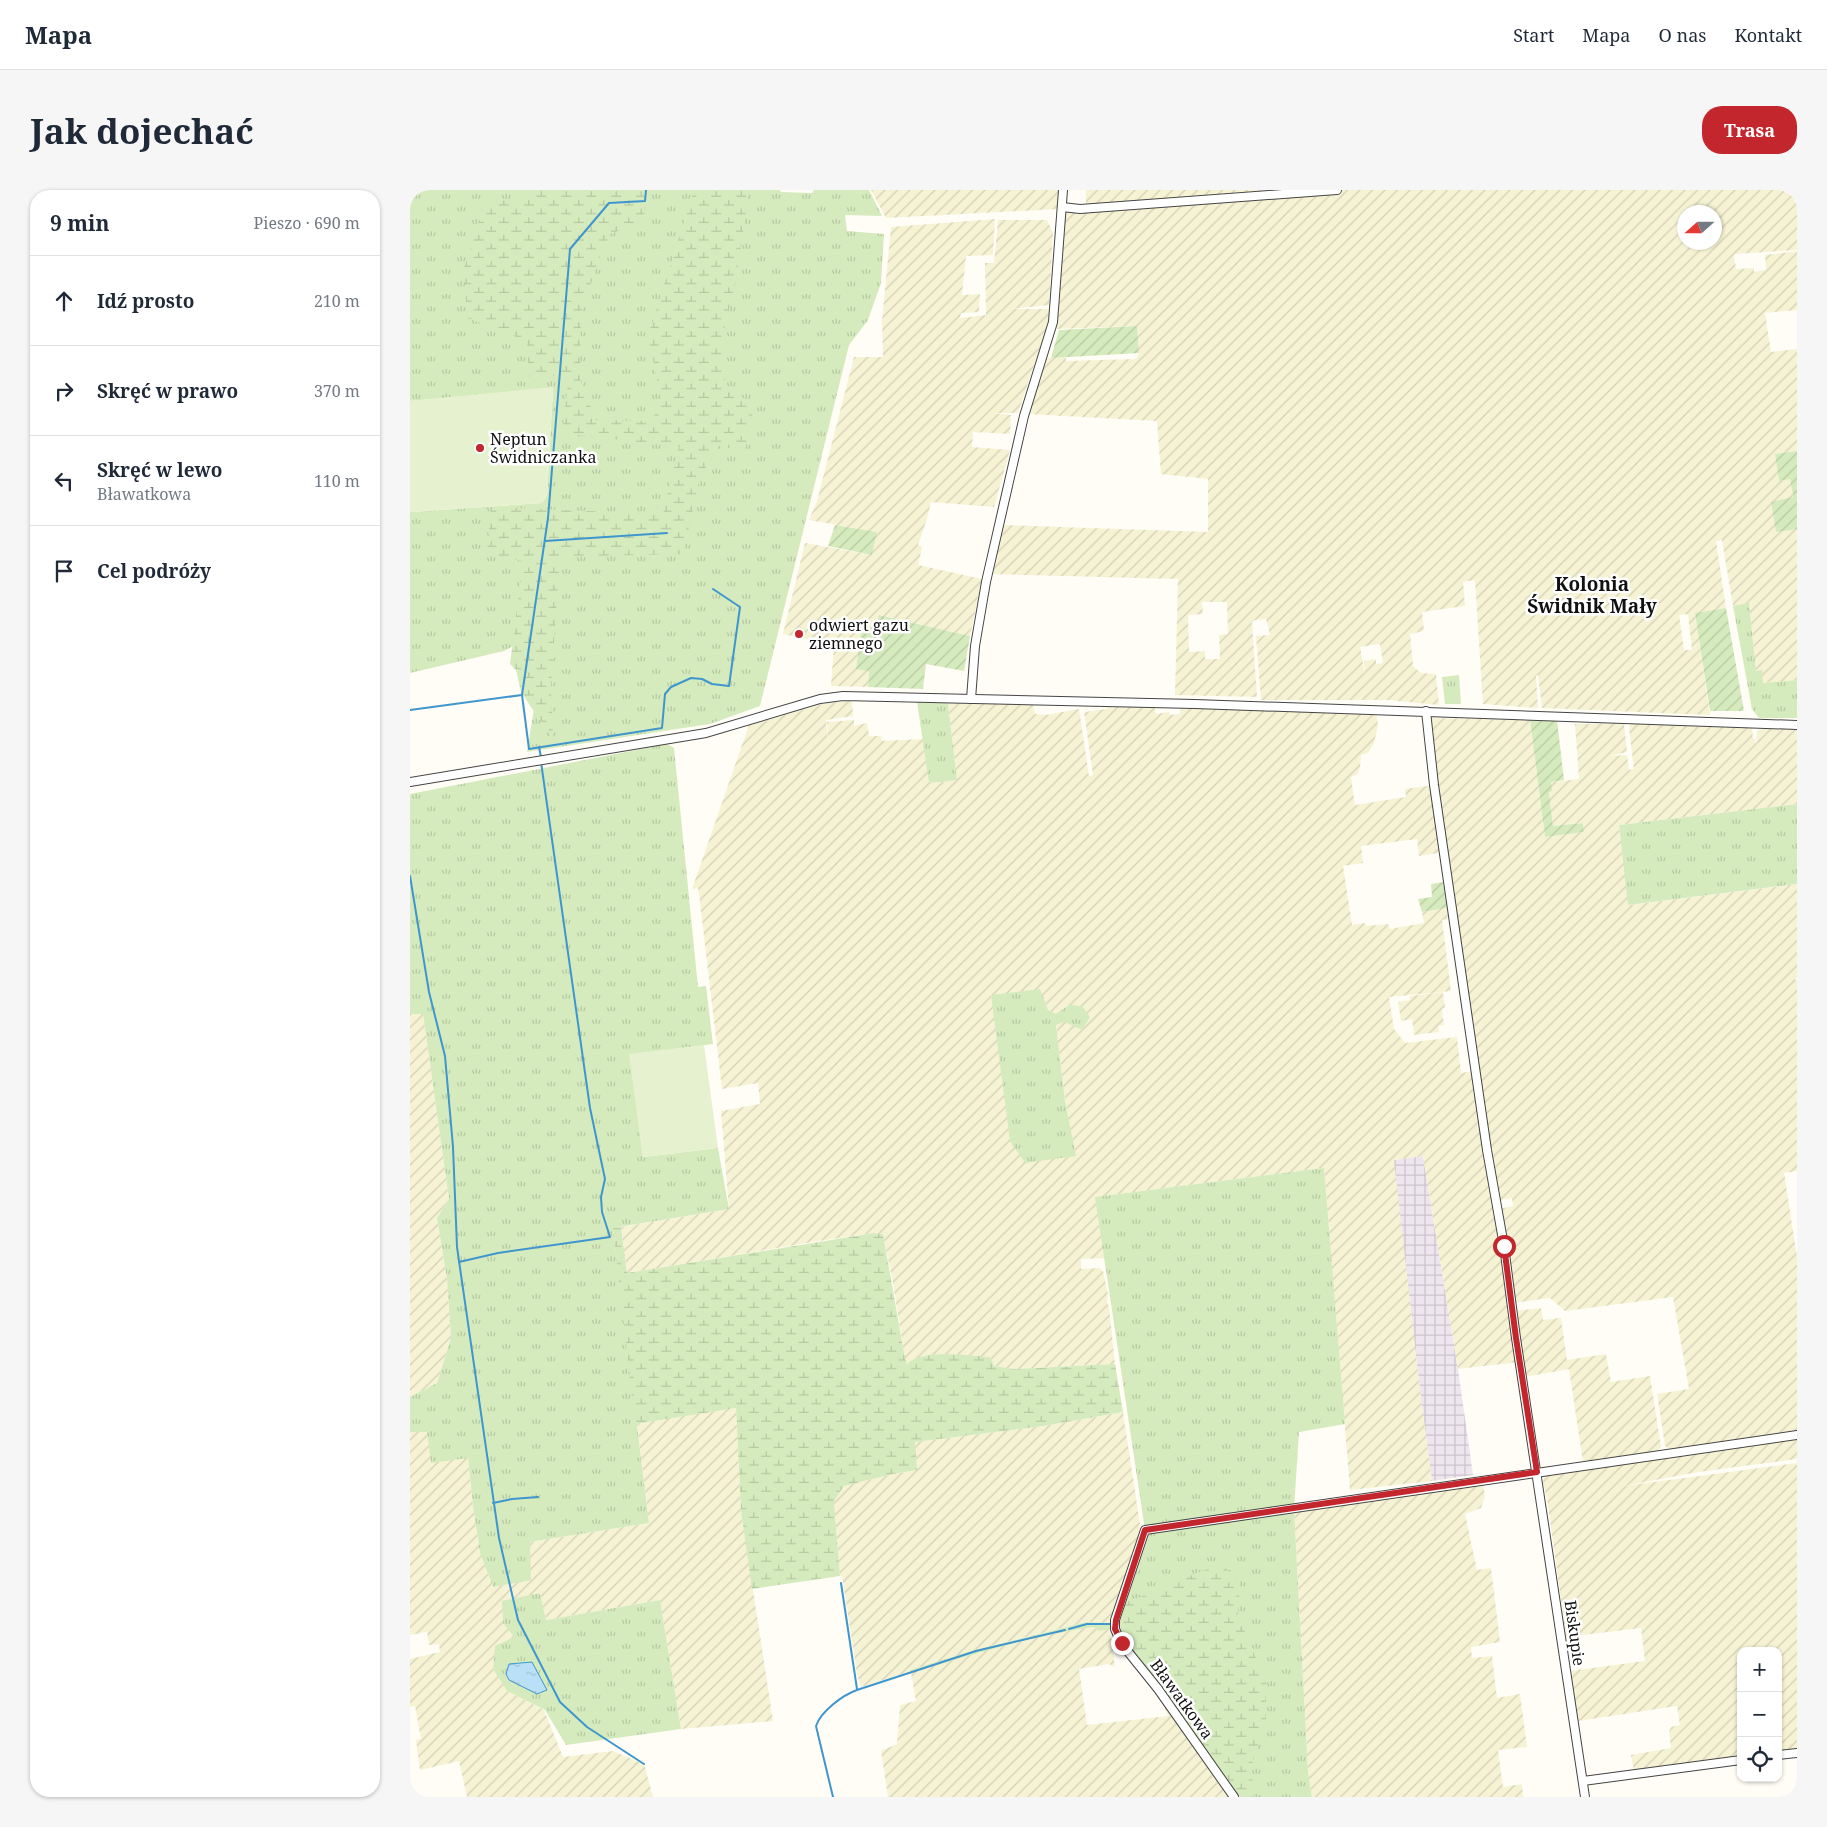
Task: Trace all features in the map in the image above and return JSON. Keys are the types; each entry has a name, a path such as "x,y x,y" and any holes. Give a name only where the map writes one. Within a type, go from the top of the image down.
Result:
{"street":[{"path":"971,699 975,646 986,582 1024,416 1052,322 1063,190"},
{"path":"1062,207 1080,209 1337,190"},
{"path":"410,782 706,733 805,703 831,697 857,695 1426,711 1797,725"},
{"name":"Biskupie","path":"1426,711 1434,785 1487,1150 1504,1246 1516,1338 1586,1797"},
{"path":"1537,1472 1797,1435"},
{"name":"Bławatkowa","path":"1234,1797 1148,1676 1124,1647 1117,1633 1116,1620 1145,1530 1537,1472"},
{"path":"1782,1755 1797,1753"},
{"path":"1583,1781 1737,1761"}],"shaded area":[{"path":"871,190 1059,190 1058,209 886,218"},
{"path":"1086,190 1797,190 1797,250 1735,254 1734,256 1736,269 1754,268 1754,272 1766,270 1765,255 1797,251 1797,310 1765,313 1771,352 1797,349 1797,451 1775,454 1779,481 1790,479 1793,498 1771,502 1776,531 1797,529 1797,680 1763,683 1756,671 1749,604 1733,606 1722,540 1716,541 1726,608 1695,613 1710,715 1542,708 1538,675 1536,676 1538,708 1483,704 1475,580 1463,582 1465,606 1422,612 1424,631 1410,634 1413,666 1421,673 1436,674 1439,705 1388,700 1261,700 1256,636 1270,635 1266,619 1252,622 1257,697 1175,695 1178,579 992,574 1004,525 1208,532 1208,479 1161,474 1157,421 1027,414 1043,358 1066,357 1066,361 1136,359 1139,353 1137,326 1056,329 1064,213 1084,210","holes":["1202,602 1227,602 1228,634 1219,635 1220,659 1205,659 1205,651 1189,652 1188,615 1203,614","1688,614 1692,650 1684,650 1679,615","1380,644 1383,663 1376,664 1376,659 1364,661 1365,675 1360,647"]},
{"path":"995,219 993,255 966,256 962,295 980,294 979,312 961,313 960,318 986,315 985,263 994,263 998,220 1047,220 1053,233 1049,305 1011,309 1051,309 1018,413 991,413 1011,415 1010,434 973,432 972,447 1010,450 994,507 931,502 918,545 922,547 918,565 982,579 970,636 880,615 875,634 861,631 856,668 869,671 868,687 831,686 834,645 783,634 805,543 872,555 876,532 809,520 817,501 854,357 883,357 882,321 891,227"},
{"path":"852,701 853,716 826,720 829,748 827,722 854,720 854,726 867,723 869,736 881,736 882,741 923,739 930,783 957,780 948,703 1033,704 1035,714 1046,715 1079,709 1089,776 1093,775 1084,712 1107,709 1106,705 1155,708 1156,714 1169,712 1170,715 1180,714 1180,708 1369,713 1377,716 1378,726 1374,743 1368,753 1361,755 1358,774 1351,777 1355,805 1406,797 1405,789 1434,785 1444,852 1419,856 1417,839 1361,846 1363,863 1343,866 1352,925 1365,923 1366,926 1388,924 1390,929 1424,923 1422,912 1447,908 1448,919 1442,920 1451,991 1389,997 1394,1029 1405,1043 1457,1037 1461,1073 1474,1071 1519,1362 1458,1369 1423,1156 1394,1160 1432,1481 1350,1490 1324,1168 1096,1197 1106,1258 1081,1259 1081,1269 1099,1268 1103,1271 1108,1294 1107,1302 1115,1364 1014,1369 994,1366 907,1366 883,1234 874,1233 819,1241 627,1273 621,1227 729,1209 721,1111 760,1104 758,1083 722,1089 699,894 698,888 692,889 749,725 826,703","holes":["1040,990 1048,1010 1056,1014 1069,1005 1065,1022 1056,1025 1065,1101 1075,1156 991,996"]},
{"path":"1428,718 1530,720 1545,837 1584,832 1583,823 1553,826 1549,792 1551,782 1579,779 1575,724 1624,723 1627,752 1610,756 1627,755 1629,770 1634,769 1629,728 1631,723 1749,727 1752,728 1753,739 1755,739 1756,744 1757,731 1765,727 1797,728 1797,807 1796,804 1619,825 1614,787 1629,905 1797,884 1797,977 1795,978 1797,982 1797,1171 1784,1173 1797,1257 1797,1430 1670,1450 1665,1446 1657,1394 1689,1389 1673,1297 1565,1311 1550,1298 1514,1303 1499,1209 1513,1206 1512,1198 1500,1200 1489,1146"},
{"path":"1443,992 1445,1008 1442,1009 1444,1025 1438,1026 1439,1032 1414,1035 1412,1019 1401,1021 1398,1002 1410,1000 1410,996"},
{"path":"410,1014 423,1014 449,1199 437,1218 447,1279 451,1338 437,1383 410,1397"},
{"path":"1423,1156 1458,1369 1473,1475 1432,1481 1393,1160"},
{"path":"1541,1308 1543,1320 1561,1318 1567,1360 1606,1354 1611,1382 1650,1376 1661,1447 1658,1451 1583,1462 1569,1369 1524,1377 1514,1311"},
{"path":"736,1408 741,1511 773,1721 681,1729 660,1600 546,1620 540,1593 514,1637 507,1691 544,1710 563,1757 613,1751 644,1764 653,1797 467,1797 459,1761 420,1770 416,1740 421,1739 415,1706 410,1707 410,1659 440,1652 439,1644 429,1645 427,1632 410,1635 410,1432 427,1432 468,1458 480,1553 493,1587 530,1542 649,1523 637,1422"},
{"path":"1123,1412 1141,1531 1112,1623 1086,1622 994,1645 861,1687 857,1674 842,1576 840,1576 834,1501 844,1486 916,1470 914,1442 1044,1426"},
{"path":"1797,1438 1797,1459 1698,1472 1624,1486 1797,1463 1797,1750 1782,1752 1782,1647 1737,1647 1737,1758 1634,1771 1631,1755 1671,1748 1669,1732 1671,1727 1680,1725 1677,1706 1578,1721 1570,1671 1645,1661 1641,1628 1566,1637 1547,1498 1543,1483 1544,1477 1547,1474"},
{"path":"1483,1484 1485,1496 1481,1508 1465,1514 1477,1570 1491,1568 1500,1642 1471,1647 1472,1658 1492,1656 1497,1698 1520,1694 1527,1747 1498,1750 1503,1787 1522,1784 1523,1797 1312,1797 1308,1771 1294,1509"},
{"path":"1093,1627 1099,1631 1110,1629 1115,1667 1109,1664 1079,1669 1087,1725 1168,1716 1159,1695 1229,1797 888,1797 881,1751 897,1744 900,1705 916,1701 911,1673 976,1653 1058,1632"}],"green space":[{"path":"410,190 780,190 781,192 812,193 814,190 869,190 882,216 845,215 847,231 884,234 881,283 868,320 849,345 760,706 710,724 527,752 547,627 504,651 410,673 410,512 542,503 547,495 553,388 410,401"},
{"path":"527,190 646,190 644,221 610,234 600,257 581,313 580,379 596,420 651,421 662,403 648,336 694,190 749,190 737,274 723,336 725,385 754,406 745,451 719,446 700,477 683,554 560,557 551,686 553,740 521,692 516,670 510,664 523,561 487,554 491,507 663,514 679,447 562,433 569,375 529,377 527,341 467,318 464,268 485,204 521,197"},
{"path":"1137,326 1139,353 1051,358 1059,330"},
{"name":"Neptun Świdniczanka","path":"553,387 547,495 542,503 410,512 410,401"},
{"path":"1797,451 1797,529 1776,532 1771,502 1793,497 1790,479 1779,481 1775,454"},
{"path":"835,525 877,532 872,555 828,546"},
{"path":"1749,603 1756,671 1762,670 1763,683 1797,680 1797,718 1759,718 1752,709 1733,606"},
{"path":"1726,608 1744,711 1710,711 1695,613"},
{"path":"879,615 970,636 964,671 926,664 923,689 868,687 869,671 856,669 861,631 875,634"},
{"path":"1459,675 1461,704 1445,704 1442,677"},
{"path":"917,702 948,703 957,780 929,783"},
{"path":"1530,720 1557,720 1564,780 1551,782 1552,791 1549,792 1553,826 1583,823 1584,832 1545,837"},
{"path":"667,744 674,748 698,987 706,986 713,1044 630,1055 643,1157 718,1148 729,1209 613,1228 649,1523 530,1542 531,1580 493,1587 480,1553 468,1458 431,1463 427,1432 410,1432 410,1397 437,1383 451,1338 447,1279 437,1218 449,1199 423,1014 410,1014 410,794"},
{"path":"1797,804 1797,884 1628,905 1619,825"},
{"path":"1443,882 1447,908 1422,912 1418,899 1432,897 1431,884"},
{"path":"1040,989 1048,1010 1056,1014 1069,1005 1082,1006 1090,1017 1082,1030 1065,1022 1056,1025 1065,1101 1076,1156 1025,1163 1010,1141 991,995"},
{"path":"704,1045 718,1148 643,1157 629,1054"},
{"path":"1324,1168 1345,1424 1299,1432 1294,1509 1308,1771 1312,1797 1234,1797 1115,1629 1145,1530 1095,1197"},
{"path":"621,1227 627,1273 874,1233 883,1234 907,1365 922,1356 946,1354 990,1357 994,1366 1014,1369 1115,1364 1123,1412 1044,1426 915,1442 917,1470 844,1486 834,1501 840,1576 752,1589 741,1511 736,1408 635,1424 613,1228"},
{"path":"1222,1564 1240,1582 1238,1615 1266,1682 1266,1719 1252,1764 1253,1797 1234,1797 1128,1651 1115,1620 1121,1604"},
{"path":"540,1593 546,1620 660,1600 681,1729 566,1745 545,1710 507,1691 493,1669 495,1646 514,1637 503,1623 502,1601"},
{"path":"1086,1622 1112,1623 1112,1629 1099,1631 1093,1627 1047,1635 911,1673 910,1670 975,1650"}],"water":[{"path":"532,1662 547,1690 537,1694 509,1680 506,1674 509,1664"}],"waterway":[{"path":"646,190 645,201 609,203 570,249 548,518 522,695 529,749 662,728 665,694 671,687 691,678 702,679 712,684 729,686 740,607 713,589"},
{"path":"545,541 667,533"},
{"path":"410,710 522,695"},
{"path":"539,747 541,757"},
{"path":"459,1262 498,1253 610,1237 602,1212 601,1197 605,1179 590,1108 541,762"},
{"path":"410,876 429,992 445,1056 453,1147 457,1247 499,1538 518,1620 560,1702 587,1727 644,1764"},
{"path":"493,1503 538,1497"},
{"path":"841,1583 857,1689"},
{"path":"1069,1629 1087,1624 1113,1624"},
{"path":"833,1797 816,1726 827,1709 839,1700 857,1690 976,1651 1065,1630"}],"place":[{"name":"Neptun Świdniczanka","path":"480,448"},
{"name":"odwiert gazu ziemnego","path":"799,634"}],"district":[{"name":"Kolonia Świdnik Mały","path":"1592,595"}],"route":[{"path":"1122,1643 1115,1629 1116,1620 1132,1565 1145,1530 1537,1472 1504,1246"}]}
